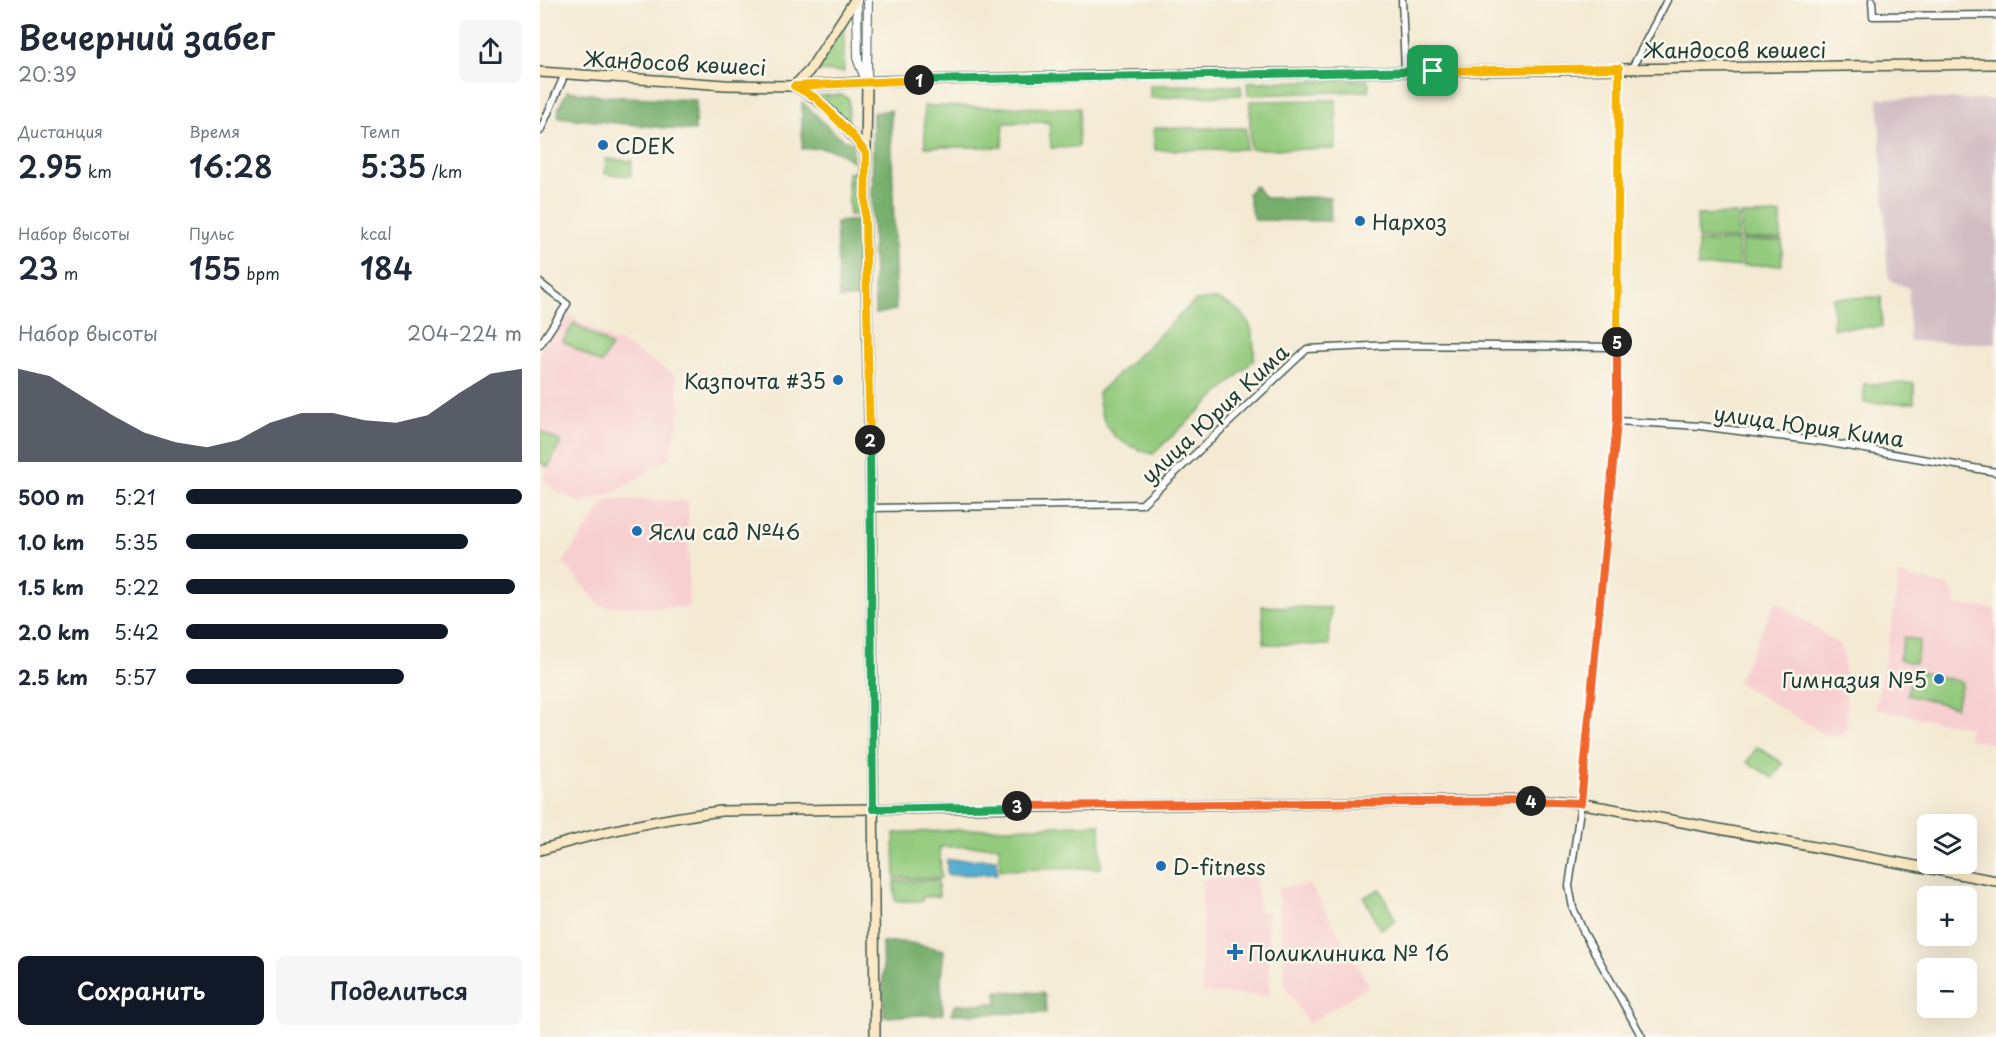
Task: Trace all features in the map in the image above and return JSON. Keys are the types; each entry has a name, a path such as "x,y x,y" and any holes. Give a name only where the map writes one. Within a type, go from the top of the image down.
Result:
{"main road":[{"path":"856,0 809,70 794,86 816,98 866,153"},
{"name":"Жандосов көшесі","path":"540,72 713,84 794,86 889,81 1149,75 1996,64"},
{"path":"867,83 865,217 871,508 875,1037"},
{"path":"540,850 620,827 710,812 758,809 1544,800 1581,803 1996,881"}],"street":[{"path":"856,0 858,61 867,83"},
{"path":"867,83 866,12 868,0"},
{"path":"1402,0 1405,71"},
{"path":"1632,68 1667,0"},
{"path":"1872,0 1873,16 1996,15"},
{"path":"1619,68 1617,421 1581,803 1569,886 1573,908 1584,933 1642,1037"},
{"path":"540,131 565,74"},
{"path":"540,283 567,304 540,345"},
{"name":"улица Юрия Кима","path":"871,508 1142,504 1307,349 1393,345 1617,347"},
{"name":"улица Юрия Кима","path":"1617,421 1701,426 1825,442 1996,472"}],"shaded area":[{"path":"1878,98 1996,100 1996,344 1909,341 1909,288 1892,281 1888,276"},
{"path":"568,314 617,343 619,341 675,375 681,409 670,457 616,492 581,503 550,487 543,479 548,469 540,464 540,350 561,316"},
{"name":"Ясли сад №46","path":"607,499 688,501 689,608 600,606 563,562"},
{"name":"Гимназия №5","path":"1899,575 1949,586 1956,598 1954,605 1996,609 1996,744 1968,739 1969,727 1875,709"},
{"path":"1776,601 1840,645 1844,654 1847,730 1839,737 1824,734 1737,682"},
{"name":"Поликлиника № 16","path":"1256,876 1259,911 1267,911 1270,996 1202,993 1202,880"},
{"path":"1310,885 1369,985 1309,1024 1285,987 1278,888"}],"green space":[{"path":"844,21 844,72 816,71 824,53"},
{"path":"1367,80 1368,91 1248,95 1247,82"},
{"path":"1150,85 1241,86 1242,95 1150,98"},
{"path":"567,91 605,96 696,100 695,131 558,117 559,108"},
{"path":"842,95 849,99 848,126 816,96"},
{"path":"1336,100 1336,149 1250,149 1250,101"},
{"path":"802,102 839,136 853,143 853,162 829,149 802,149"},
{"path":"924,106 1079,108 1078,147 1051,148 1049,122 1004,123 1002,147 925,147"},
{"path":"891,110 896,310 875,314 872,214 873,113"},
{"path":"1155,128 1246,128 1246,149 1155,150 1153,130"},
{"path":"606,159 632,161 631,176 605,174"},
{"path":"860,172 860,214 849,215 848,173"},
{"path":"1255,185 1265,198 1330,197 1331,221 1256,220 1252,214 1248,193"},
{"path":"1738,214 1738,239 1698,239 1697,215"},
{"path":"1781,214 1781,239 1741,239 1741,215"},
{"path":"860,220 861,294 857,298 839,298 836,222"},
{"path":"1738,241 1739,266 1698,267 1698,242"},
{"path":"1741,241 1782,241 1782,265 1742,266"},
{"path":"1881,297 1882,327 1833,328 1833,298"},
{"path":"1216,299 1236,309 1248,321 1253,338 1254,360 1153,454 1129,446 1113,434 1107,426 1098,393 1195,301"},
{"path":"574,323 611,346 601,364 563,341"},
{"path":"1914,383 1914,403 1864,403 1864,384"},
{"path":"540,431 561,442 548,467 540,462"},
{"path":"1262,606 1331,608 1329,645 1264,644"},
{"path":"1904,637 1920,641 1915,663 1899,660"},
{"path":"1912,670 1962,682 1956,707 1907,695"},
{"path":"1757,747 1783,763 1773,778 1747,762"},
{"path":"1100,824 1101,868 1000,870 999,846 940,847 941,878 895,878 894,833"},
{"path":"938,880 939,896 922,897 922,901 895,901 894,881"},
{"path":"1380,889 1396,921 1380,929 1364,897"},
{"path":"882,942 906,942 944,950 941,979 943,1014 884,1017"},
{"path":"997,991 1043,993 1046,1013 951,1014 955,1005 997,1003"}],"water":[{"path":"997,859 997,874 947,875 947,860"}],"place":[{"name":"CDEK","path":"603,145"},
{"name":"Нархоз","path":"1360,221"},
{"name":"Казпочта #35","path":"838,380"},
{"name":"Ясли сад №46","path":"637,531"},
{"name":"Гимназия №5","path":"1939,679"},
{"name":"D-fitness","path":"1161,866"},
{"name":"Поликлиника № 16","path":"1235,952"}],"route":[{"path":"1619,68 1617,421 1581,803 1544,800 873,809 866,153 830,111 809,93 794,86 889,81 1433,71 1619,68"}]}
